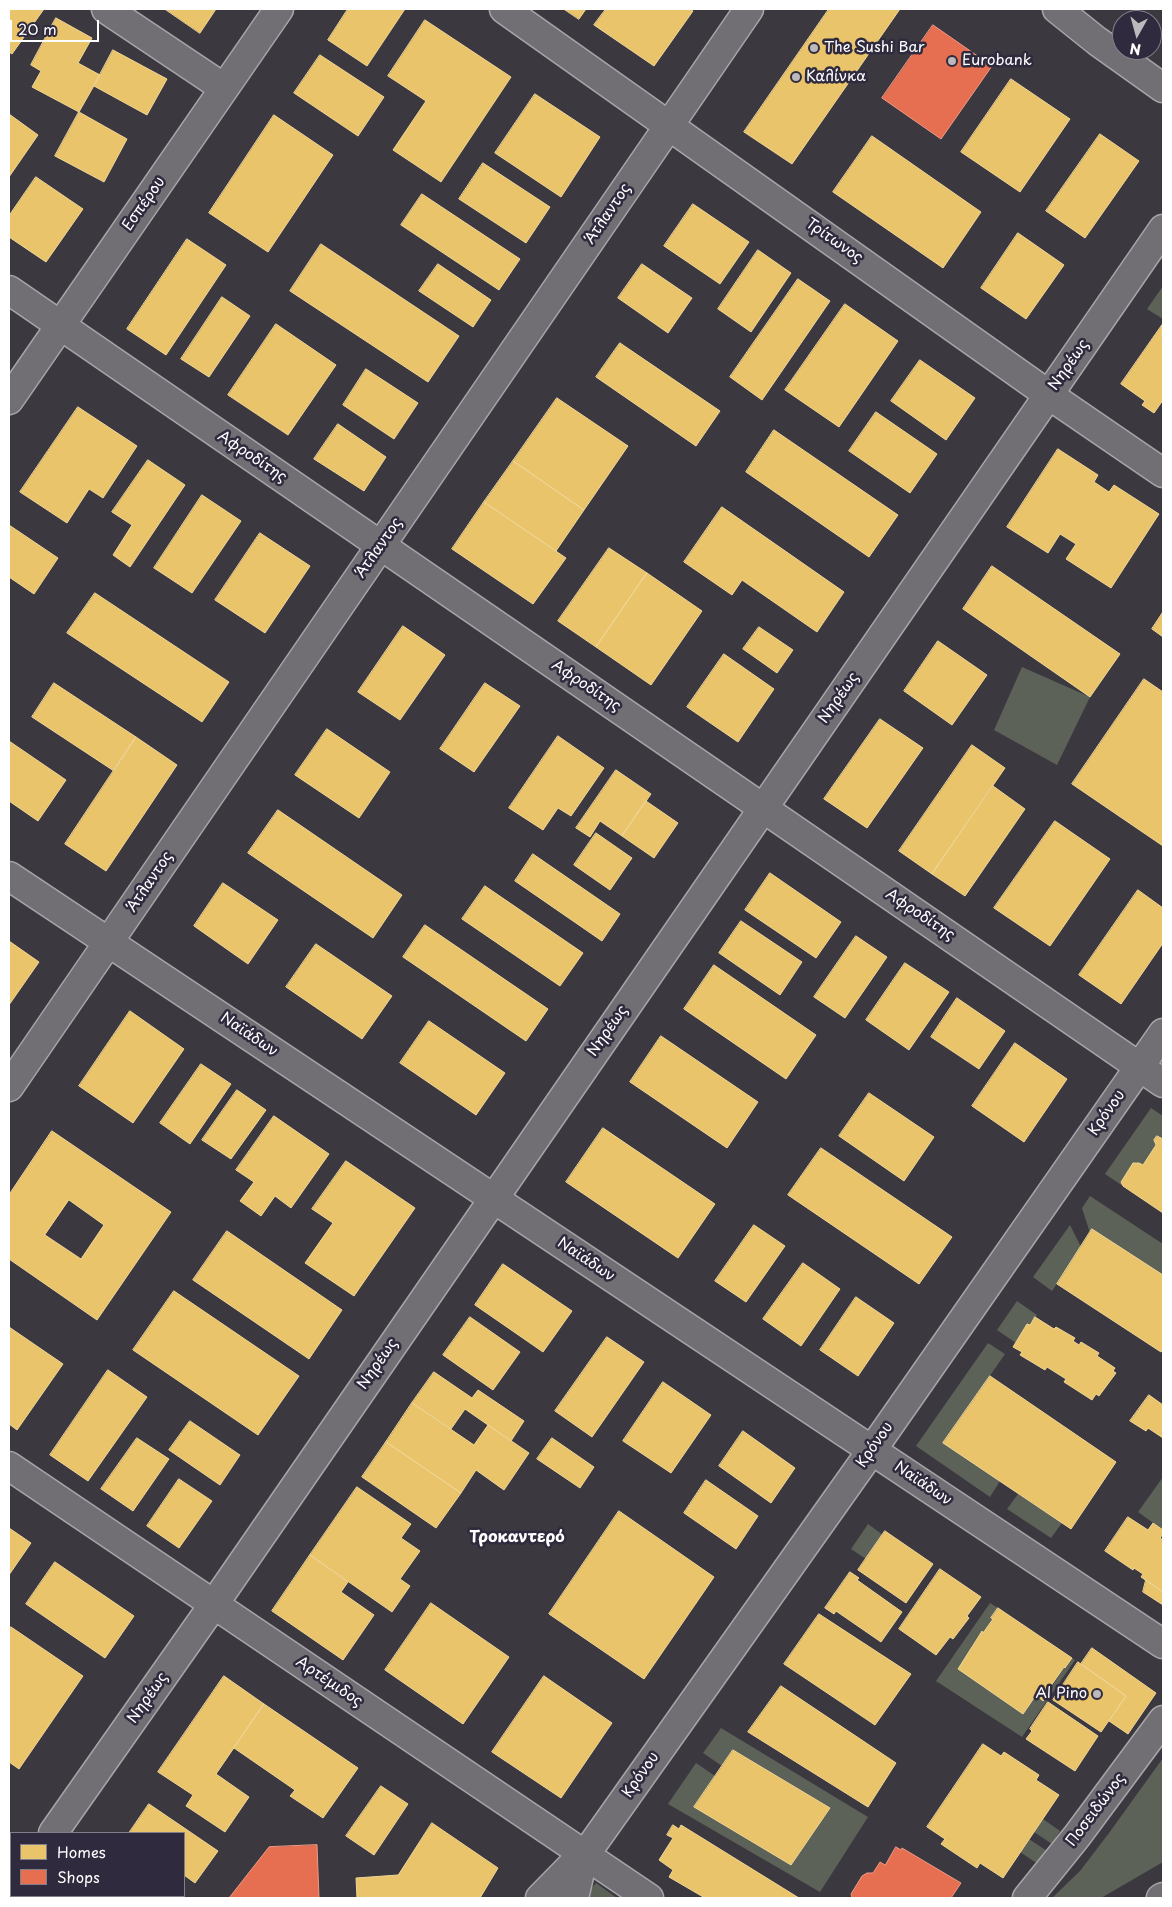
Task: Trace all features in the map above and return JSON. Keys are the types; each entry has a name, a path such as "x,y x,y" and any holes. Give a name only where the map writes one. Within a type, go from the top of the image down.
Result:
{"street":[{"path":"106,9 224,88"},
{"name":"Εσπέρου","path":"9,400 279,9"},
{"name":"Τρίτωνος","path":"504,9 1163,473"},
{"name":"Άτλαντος","path":"9,1087 749,9"},
{"path":"1057,9 1163,88"},
{"name":"Νηρέως","path":"54,1832 214,1604 1163,229"},
{"name":"Αφροδίτης","path":"9,290 1163,1083"},
{"name":"Ναϊάδων","path":"9,876 1163,1644"},
{"name":"Κρόνου","path":"584,1854 872,1450 1163,1033"},
{"name":"Αρτέμιδος","path":"9,1466 649,1898"},
{"name":"Ποσειδώνος","path":"1027,1898 1077,1836 1163,1720"},
{"path":"540,1898 584,1854"},
{"path":"574,1898 584,1854"}],"shaded area":[{"path":"1163,286 1163,319 1147,309"},
{"path":"1022,667 1090,697 1057,765 994,730"},
{"path":"1151,1108 1163,1116 1163,1139 1157,1136 1155,1139 1156,1145 1143,1165 1136,1162 1133,1164 1121,1181 1123,1186 1105,1174"},
{"path":"1090,1196 1163,1244 1163,1275 1092,1229 1090,1233 1082,1208"},
{"path":"1070,1225 1081,1247 1052,1291 1033,1277"},
{"path":"1017,1301 1037,1315 1030,1325 1027,1324 1016,1343 997,1330"},
{"path":"988,1343 1005,1354 944,1442 1000,1481 990,1497 916,1446"},
{"path":"1163,1477 1163,1530 1138,1512"},
{"path":"1018,1494 1062,1523 1051,1538 1007,1509"},
{"path":"868,1524 883,1535 866,1559 851,1549"},
{"path":"990,1603 998,1608 991,1617 993,1619 971,1647 1043,1701 1064,1667 1066,1668 1072,1658 1075,1660 1022,1737 936,1681"},
{"path":"721,1728 868,1817 820,1892 668,1804 696,1763 715,1776 694,1807 791,1865 830,1808 733,1750 722,1766 703,1753"},
{"path":"1163,1758 1163,1862 1101,1898 1052,1898 1080,1871"},
{"path":"1043,1819 1060,1831 1052,1844 1034,1832"},
{"path":"1029,1839 1047,1851 1038,1864 1020,1852"},
{"path":"596,1883 617,1898 586,1898"}],"building: Homes":[{"path":"9,9 44,9 12,54 9,52"},
{"path":"165,9 216,9 200,33"},
{"path":"348,9 405,9 367,66 328,40"},
{"path":"564,9 586,9 579,19"},
{"path":"606,9 689,9 693,11 654,66 594,25"},
{"path":"829,9 900,9 792,164 744,132"},
{"path":"56,18 92,38 78,63 100,75 79,112 32,87 41,71 31,65"},
{"path":"425,20 511,77 441,182 393,150 426,101 388,76"},
{"path":"113,50 167,79 147,115 94,86"},
{"path":"320,55 384,97 358,136 294,93"},
{"path":"1011,79 1070,119 1020,192 961,152"},
{"path":"535,94 600,137 561,197 495,153"},
{"path":"79,112 127,139 104,182 55,156"},
{"path":"9,114 38,135 9,177"},
{"path":"274,115 333,155 268,252 209,213"},
{"path":"1100,134 1139,161 1085,238 1046,211"},
{"path":"872,136 981,212 943,268 833,192"},
{"path":"483,163 550,207 526,243 459,199"},
{"path":"36,177 83,209 46,262 9,237 9,216"},
{"path":"422,194 520,259 499,290 401,225"},
{"path":"693,204 749,242 720,284 664,246"},
{"path":"1018,233 1064,265 1026,319 981,288"},
{"path":"187,239 226,265 166,355 127,329"},
{"path":"321,244 459,336 428,382 290,291"},
{"path":"758,250 791,273 751,332 718,309"},
{"path":"438,264 491,300 473,327 419,291"},
{"path":"642,264 692,298 668,333 618,298"},
{"path":"798,279 830,301 762,400 730,377"},
{"path":"222,297 250,316 209,377 181,359"},
{"path":"845,304 898,341 839,427 785,390"},
{"path":"276,324 336,365 288,435 228,395"},
{"path":"1162,325 1163,400 1154,413 1142,405 1145,401 1121,384"},
{"path":"620,343 720,411 696,446 596,377"},
{"path":"920,360 975,398 946,440 891,401"},
{"path":"366,369 418,403 394,439 343,405"},
{"path":"557,398 628,446 584,510 513,461"},
{"path":"78,407 137,446 103,498 89,489 67,523 20,492"},
{"path":"876,412 937,454 910,493 849,451"},
{"path":"338,424 386,457 364,491 314,459"},
{"path":"774,430 898,515 869,557 746,472"},
{"path":"1058,449 1098,475 1094,482 1109,492 1114,485 1159,514 1111,588 1066,559 1076,544 1060,534 1048,553 1007,527"},
{"path":"148,460 185,485 130,567 113,555 132,525 112,512"},
{"path":"513,461 584,510 556,551 484,502"},
{"path":"202,495 241,521 192,593 154,568"},
{"path":"484,502 566,558 533,604 452,549"},
{"path":"722,507 844,592 817,632 742,580 732,595 684,562"},
{"path":"9,525 58,558 34,594 9,577"},
{"path":"260,533 310,566 265,633 215,600"},
{"path":"609,548 647,573 596,647 558,621"},
{"path":"992,566 1120,654 1090,697 963,609"},
{"path":"647,573 702,611 651,685 596,647"},
{"path":"95,593 229,682 202,722 67,633"},
{"path":"1163,612 1163,637 1152,629"},
{"path":"403,626 445,655 400,720 358,692"},
{"path":"759,627 793,650 777,673 743,649"},
{"path":"938,641 987,675 952,725 904,691"},
{"path":"724,654 774,689 738,742 687,707"},
{"path":"1144,679 1163,692 1163,846 1072,784"},
{"path":"54,683 136,737 114,771 32,717"},
{"path":"485,683 520,706 474,772 440,749"},
{"path":"880,719 923,748 867,828 824,799"},
{"path":"327,729 390,772 359,818 295,775"},
{"path":"558,736 604,768 571,816 558,808 543,830 509,808"},
{"path":"136,737 177,765 106,871 65,844"},
{"path":"9,741 66,780 38,821 9,801"},
{"path":"972,745 1005,768 932,874 899,851"},
{"path":"616,770 651,794 622,836 600,821 590,837 576,828"},
{"path":"993,786 1025,809 965,896 932,874"},
{"path":"646,801 678,823 654,858 622,836"},
{"path":"278,810 402,895 373,938 248,853"},
{"path":"1055,821 1110,859 1050,946 994,908"},
{"path":"596,833 632,858 610,890 574,865"},
{"path":"533,854 620,914 602,941 515,881"},
{"path":"770,873 841,922 816,958 745,910"},
{"path":"223,883 278,920 248,964 194,926"},
{"path":"485,886 583,953 560,986 462,919"},
{"path":"1138,890 1163,908 1163,943 1121,1004 1079,975"},
{"path":"741,921 802,962 780,995 719,953"},
{"path":"425,925 548,1009 526,1041 403,957"},
{"path":"856,936 887,957 845,1018 814,997"},
{"path":"9,941 39,962 9,1005"},
{"path":"316,944 392,996 362,1039 286,987"},
{"path":"905,963 949,992 909,1050 866,1020"},
{"path":"714,965 816,1035 786,1079 684,1009"},
{"path":"957,998 1005,1031 979,1069 931,1037"},
{"path":"130,1011 184,1049 133,1123 79,1086"},
{"path":"429,1021 505,1073 476,1115 400,1063"},
{"path":"661,1036 758,1102 727,1148 630,1082"},
{"path":"1015,1043 1067,1079 1024,1142 972,1106"},
{"path":"201,1064 231,1084 190,1144 160,1123"},
{"path":"237,1090 266,1110 231,1159 202,1140"},
{"path":"869,1093 934,1137 904,1181 839,1136"},
{"path":"274,1116 329,1154 291,1208 275,1196 261,1216 240,1201 254,1182 236,1170"},
{"path":"603,1128 715,1204 678,1258 566,1182"},
{"path":"52,1131 171,1212 97,1320 9,1259 9,1195","holes":["69,1200 104,1225 81,1259 45,1235"]},
{"path":"1157,1136 1163,1139 1163,1213 1123,1186 1121,1182 1133,1163 1143,1165 1156,1145 1154,1140"},
{"path":"821,1148 952,1237 919,1284 788,1195"},
{"path":"346,1161 415,1208 354,1296 305,1263 333,1223 312,1209"},
{"path":"754,1225 785,1246 746,1302 715,1281"},
{"path":"1092,1229 1163,1275 1163,1349 1161,1352 1057,1284"},
{"path":"227,1231 342,1310 309,1359 193,1280"},
{"path":"803,1263 840,1289 801,1346 763,1319"},
{"path":"503,1264 572,1311 543,1352 475,1305"},
{"path":"174,1291 299,1376 258,1435 133,1350"},
{"path":"856,1297 894,1323 858,1376 820,1350"},
{"path":"470,1317 520,1352 493,1390 443,1355"},
{"path":"1035,1317 1054,1329 1056,1327 1075,1338 1073,1341 1079,1345 1081,1342 1099,1353 1097,1356 1115,1368 1113,1371 1116,1373 1099,1396 1096,1394 1092,1400 1064,1382 1066,1379 1047,1367 1045,1370 1020,1355 1022,1352 1013,1347 1027,1324 1030,1325"},
{"path":"9,1327 63,1364 17,1430 9,1424"},
{"path":"607,1337 644,1362 592,1437 555,1411"},
{"path":"108,1370 147,1397 88,1481 50,1455"},
{"path":"434,1372 472,1398 478,1390 524,1421 511,1441 465,1409 451,1429 412,1403"},
{"path":"990,1376 1116,1462 1071,1529 943,1443"},
{"path":"663,1382 711,1415 671,1473 623,1441"},
{"path":"1149,1395 1163,1405 1163,1438 1148,1428 1146,1431 1130,1421"},
{"path":"412,1403 474,1445 488,1425 529,1453 504,1490 476,1470 461,1493 386,1442"},
{"path":"190,1421 240,1455 220,1485 169,1450"},
{"path":"743,1431 795,1468 771,1503 719,1466"},
{"path":"137,1438 169,1459 133,1511 101,1489"},
{"path":"552,1438 594,1467 580,1488 537,1459"},
{"path":"386,1442 461,1493 436,1528 362,1477"},
{"path":"179,1479 212,1501 179,1548 147,1526"},
{"path":"706,1480 758,1516 736,1549 684,1513"},
{"path":"357,1487 411,1524 401,1538 420,1551 400,1579 410,1586 392,1612 310,1555"},
{"path":"619,1511 714,1577 644,1679 549,1614"},
{"path":"1128,1517 1148,1530 1153,1523 1163,1530 1160,1538 1163,1540 1163,1592 1141,1577 1143,1574 1134,1568 1133,1570 1105,1551"},
{"path":"9,1528 31,1543 9,1575"},
{"path":"885,1531 933,1564 906,1603 858,1570"},
{"path":"310,1555 348,1582 341,1592 374,1615 343,1660 272,1611"},
{"path":"55,1562 134,1616 105,1658 26,1604"},
{"path":"940,1569 981,1597 967,1616 969,1618 953,1639 950,1637 936,1655 899,1629"},
{"path":"850,1572 859,1578 857,1580 902,1612 881,1642 836,1611 834,1614 825,1608"},
{"path":"1146,1580 1163,1592 1163,1605 1143,1592"},
{"path":"431,1603 509,1657 463,1724 385,1670"},
{"path":"998,1608 1072,1658 1046,1693 1048,1694 1043,1701 1036,1695 1023,1714 958,1669 982,1631 983,1633 993,1619 991,1618"},
{"path":"819,1614 911,1674 875,1725 784,1664"},
{"path":"11,1627 83,1676 19,1769 9,1762 9,1630"},
{"path":"1092,1648 1156,1693 1128,1734 1109,1721 1126,1696 1081,1664"},
{"path":"1078,1662 1126,1696 1101,1732 1053,1700"},
{"path":"224,1676 264,1704 216,1774 249,1797 225,1832 186,1806 193,1795 158,1772"},
{"path":"544,1676 612,1723 561,1798 492,1752"},
{"path":"781,1686 896,1763 868,1807 748,1732"},
{"path":"1048,1702 1098,1736 1075,1771 1026,1739 1032,1731 1030,1729"},
{"path":"264,1704 358,1768 323,1818 290,1796 295,1790 234,1748"},
{"path":"983,1744 1001,1756 1004,1752 1039,1775 1036,1780 1059,1795 1003,1878 980,1863 977,1868 941,1844 945,1839 927,1827"},
{"path":"733,1750 830,1808 791,1865 694,1807"},
{"path":"381,1786 408,1804 374,1855 346,1836"},
{"path":"149,1804 218,1851 195,1883 185,1876 185,1832 130,1832"},
{"path":"432,1823 498,1868 480,1898 357,1898 356,1878 398,1875"},
{"path":"673,1825 679,1829 681,1825 799,1898 705,1898 669,1877 673,1870 659,1860 673,1838 667,1835"},
{"path":"77,1897 120,1897 119,1898"},
{"path":"141,1897 181,1897 181,1898"}],"building: Shops":[{"path":"933,25 992,66 941,139 882,98"},
{"path":"317,1845 319,1898 229,1898 269,1847"},
{"path":"896,1847 901,1850 902,1848 961,1883 951,1898 852,1898 851,1894 862,1876 867,1873 873,1873 880,1862 885,1865"}],"place":[{"name":"The Sushi Bar","path":"814,48"},
{"name":"Eurobank","path":"952,61"},
{"name":"Καλίνκα","path":"796,77"},
{"name":"Al Pino","path":"1097,1694"}],"district":[{"name":"Τροκαντερό","path":"517,1538"}]}
